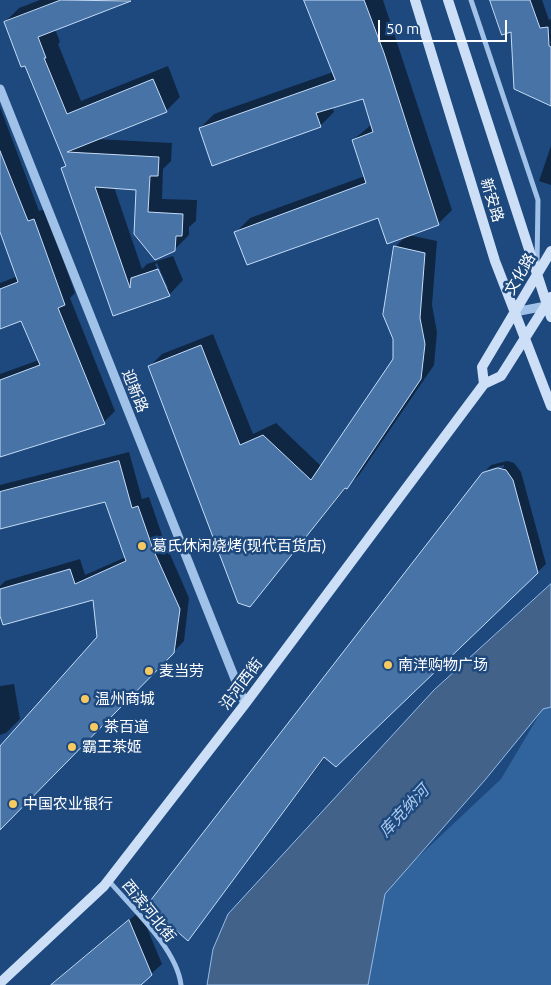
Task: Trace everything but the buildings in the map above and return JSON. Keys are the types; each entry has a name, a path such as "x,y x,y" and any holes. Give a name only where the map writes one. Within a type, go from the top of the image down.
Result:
{"main road":[{"name":"新安路","path":"415,0 495,261 551,406"},
{"name":"新安路","path":"448,0 537,273 550,302 551,317"},
{"name":"文化路","path":"515,312 551,251"},
{"path":"524,336 550,302"},
{"path":"484,384 482,367 515,312"},
{"name":"沿河西街","path":"0,983 108,880 246,704 484,384 501,376 524,336"}],"street":[{"path":"471,0 538,200 537,273"},
{"name":"迎新路","path":"0,89 246,704"},
{"path":"515,312 550,302"},
{"name":"西滨河北街","path":"108,880 165,947 180,977 181,985"}],"shaded area":[{"path":"551,695 551,985 368,985 385,894 415,860 501,779"}],"water":[{"name":"库克纳河","path":"551,584 551,707 543,709 485,780 385,894 368,985 207,985 213,949 228,914 434,690"}],"place":[{"name":"葛氏休闲烧烤(现代百货店)","path":"142,546"},
{"name":"南洋购物广场","path":"388,665"},
{"name":"麦当劳","path":"149,671"},
{"name":"温州商城","path":"85,699"},
{"name":"茶百道","path":"94,727"},
{"name":"霸王茶姬","path":"72,747"},
{"name":"中国农业银行","path":"13,804"}]}
